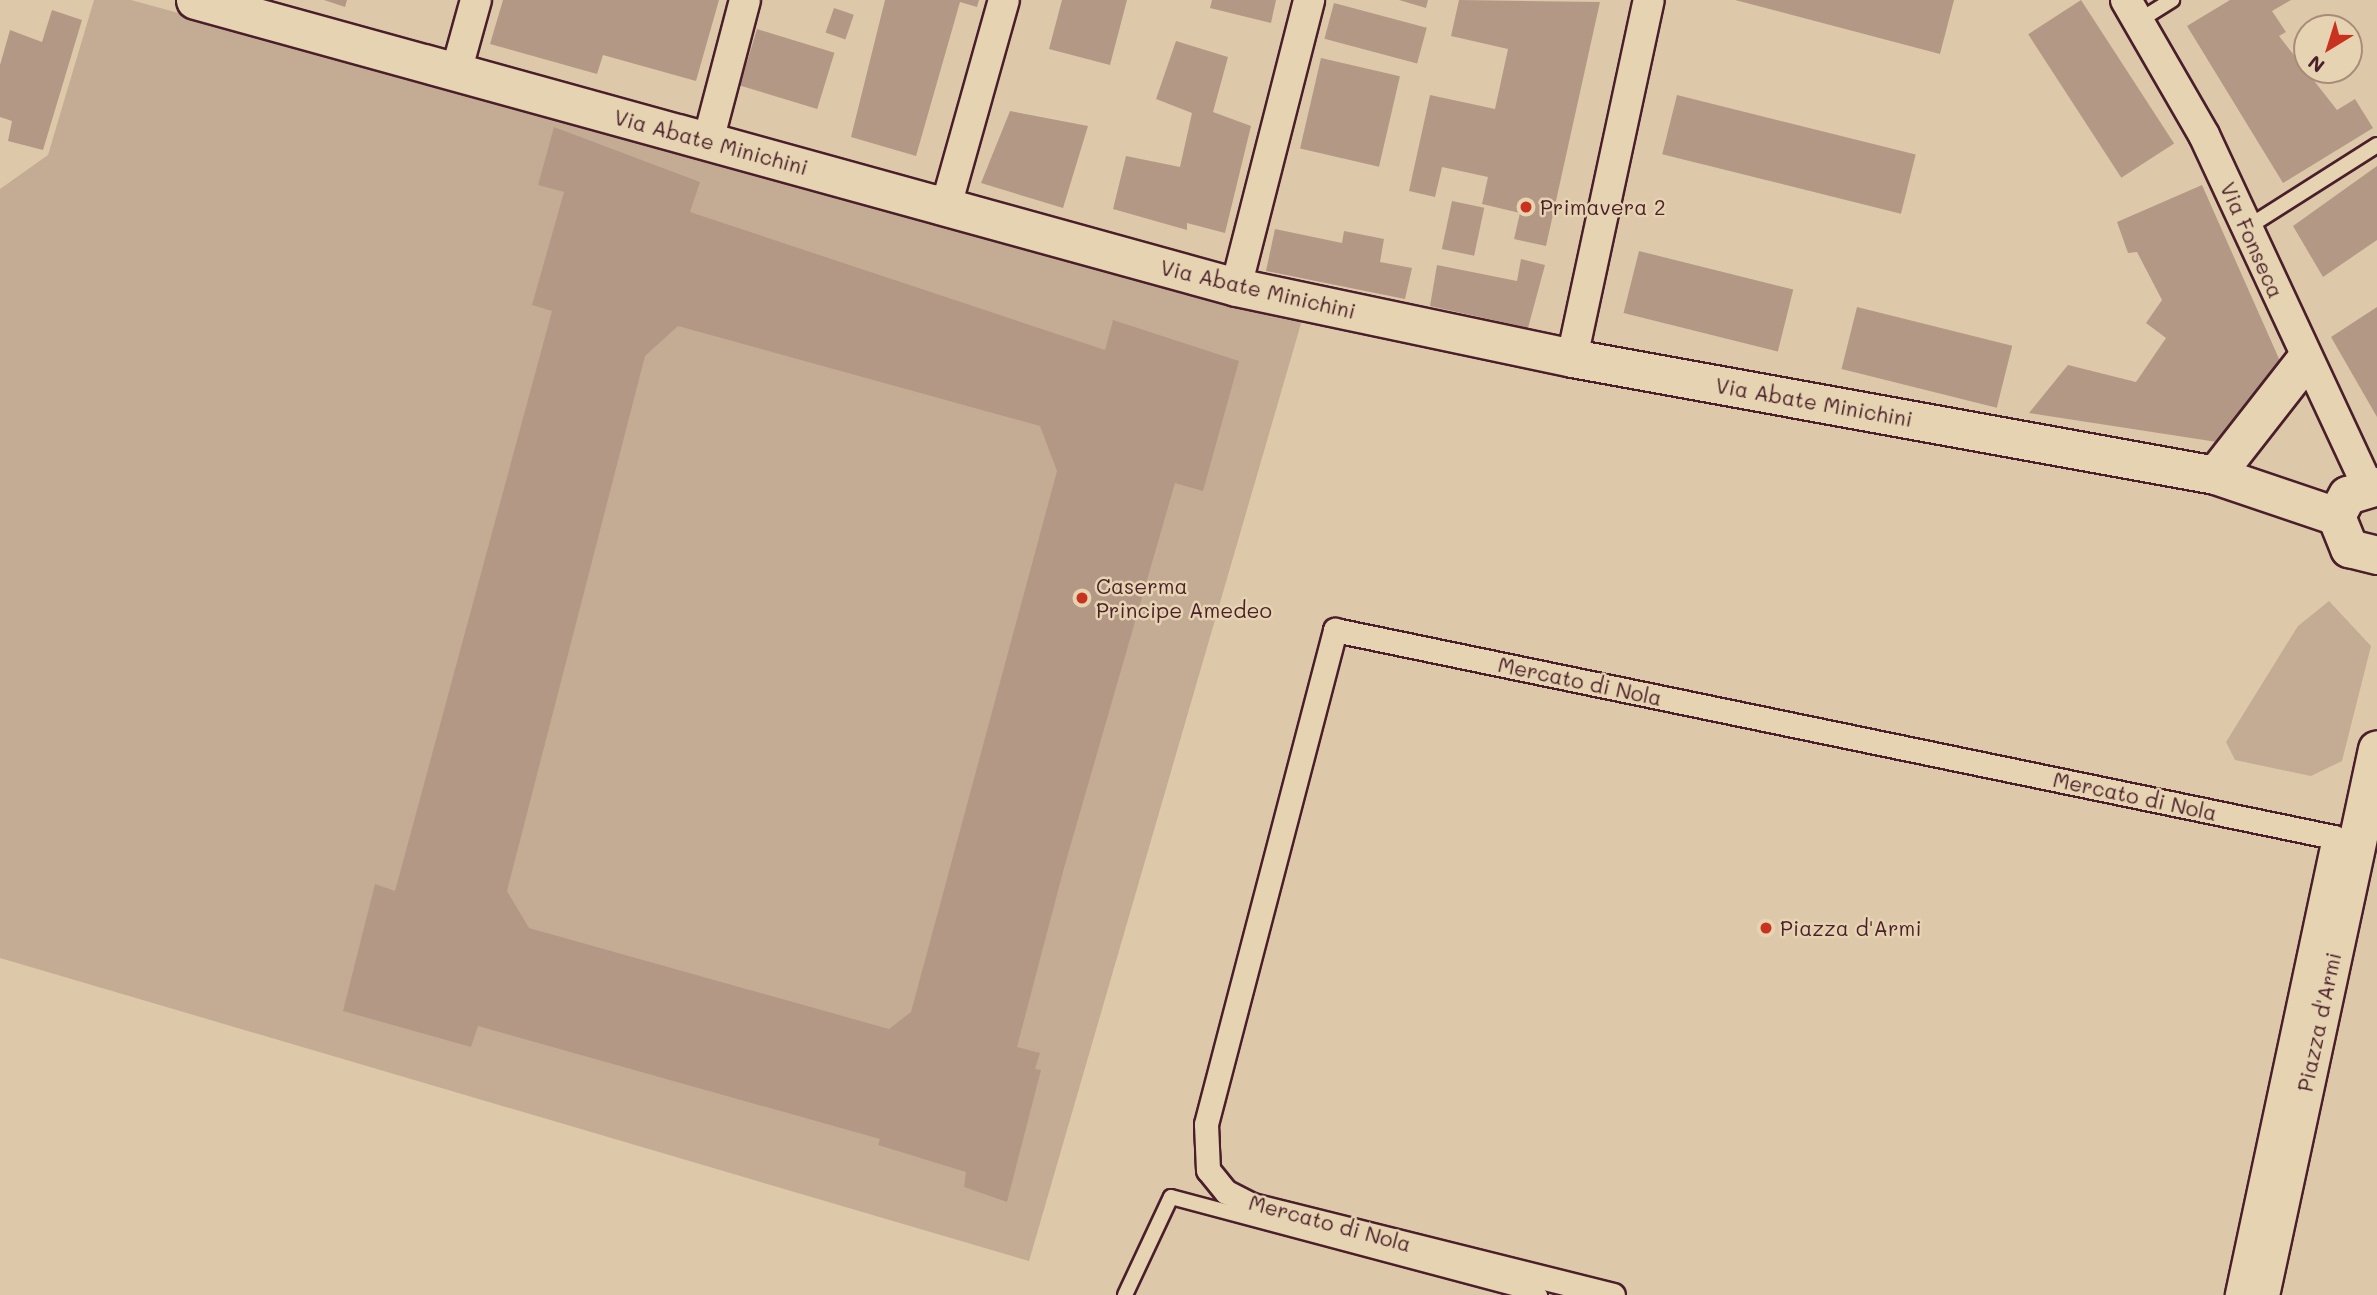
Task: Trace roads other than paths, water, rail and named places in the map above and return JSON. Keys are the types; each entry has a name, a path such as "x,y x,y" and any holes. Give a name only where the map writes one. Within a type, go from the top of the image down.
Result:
{"street":[{"name":"Via Abate Minichini","path":"195,0 1236,287 1572,358 2215,475 2336,516"},
{"path":"456,72 476,0"},
{"path":"708,141 745,0"},
{"path":"946,206 1004,0"},
{"path":"1236,287 1309,0"},
{"path":"1572,358 1649,0"},
{"name":"Via Fonseca","path":"2133,10 2248,227 2304,361 2372,486"},
{"path":"2215,475 2304,361"},
{"path":"2372,486 2347,495 2336,516 2349,548 2377,555"},
{"name":"Mercato di Nola","path":"1613,1295 1252,1205 1226,1192 1208,1170 1206,1124 1335,630 2333,837 2237,1295"},
{"name":"Piazza d'Armi","path":"2260,1295 2377,749"}],"lane":[{"path":"2133,10 2172,0"},
{"path":"2248,227 2377,145"},
{"path":"1125,1295 1171,1197 1540,1295"}],"place":[{"name":"Primavera 2","path":"1526,207"},
{"name":"Caserma Principe Amedeo","path":"1082,598"},
{"name":"Piazza d'Armi","path":"1766,928"}]}
